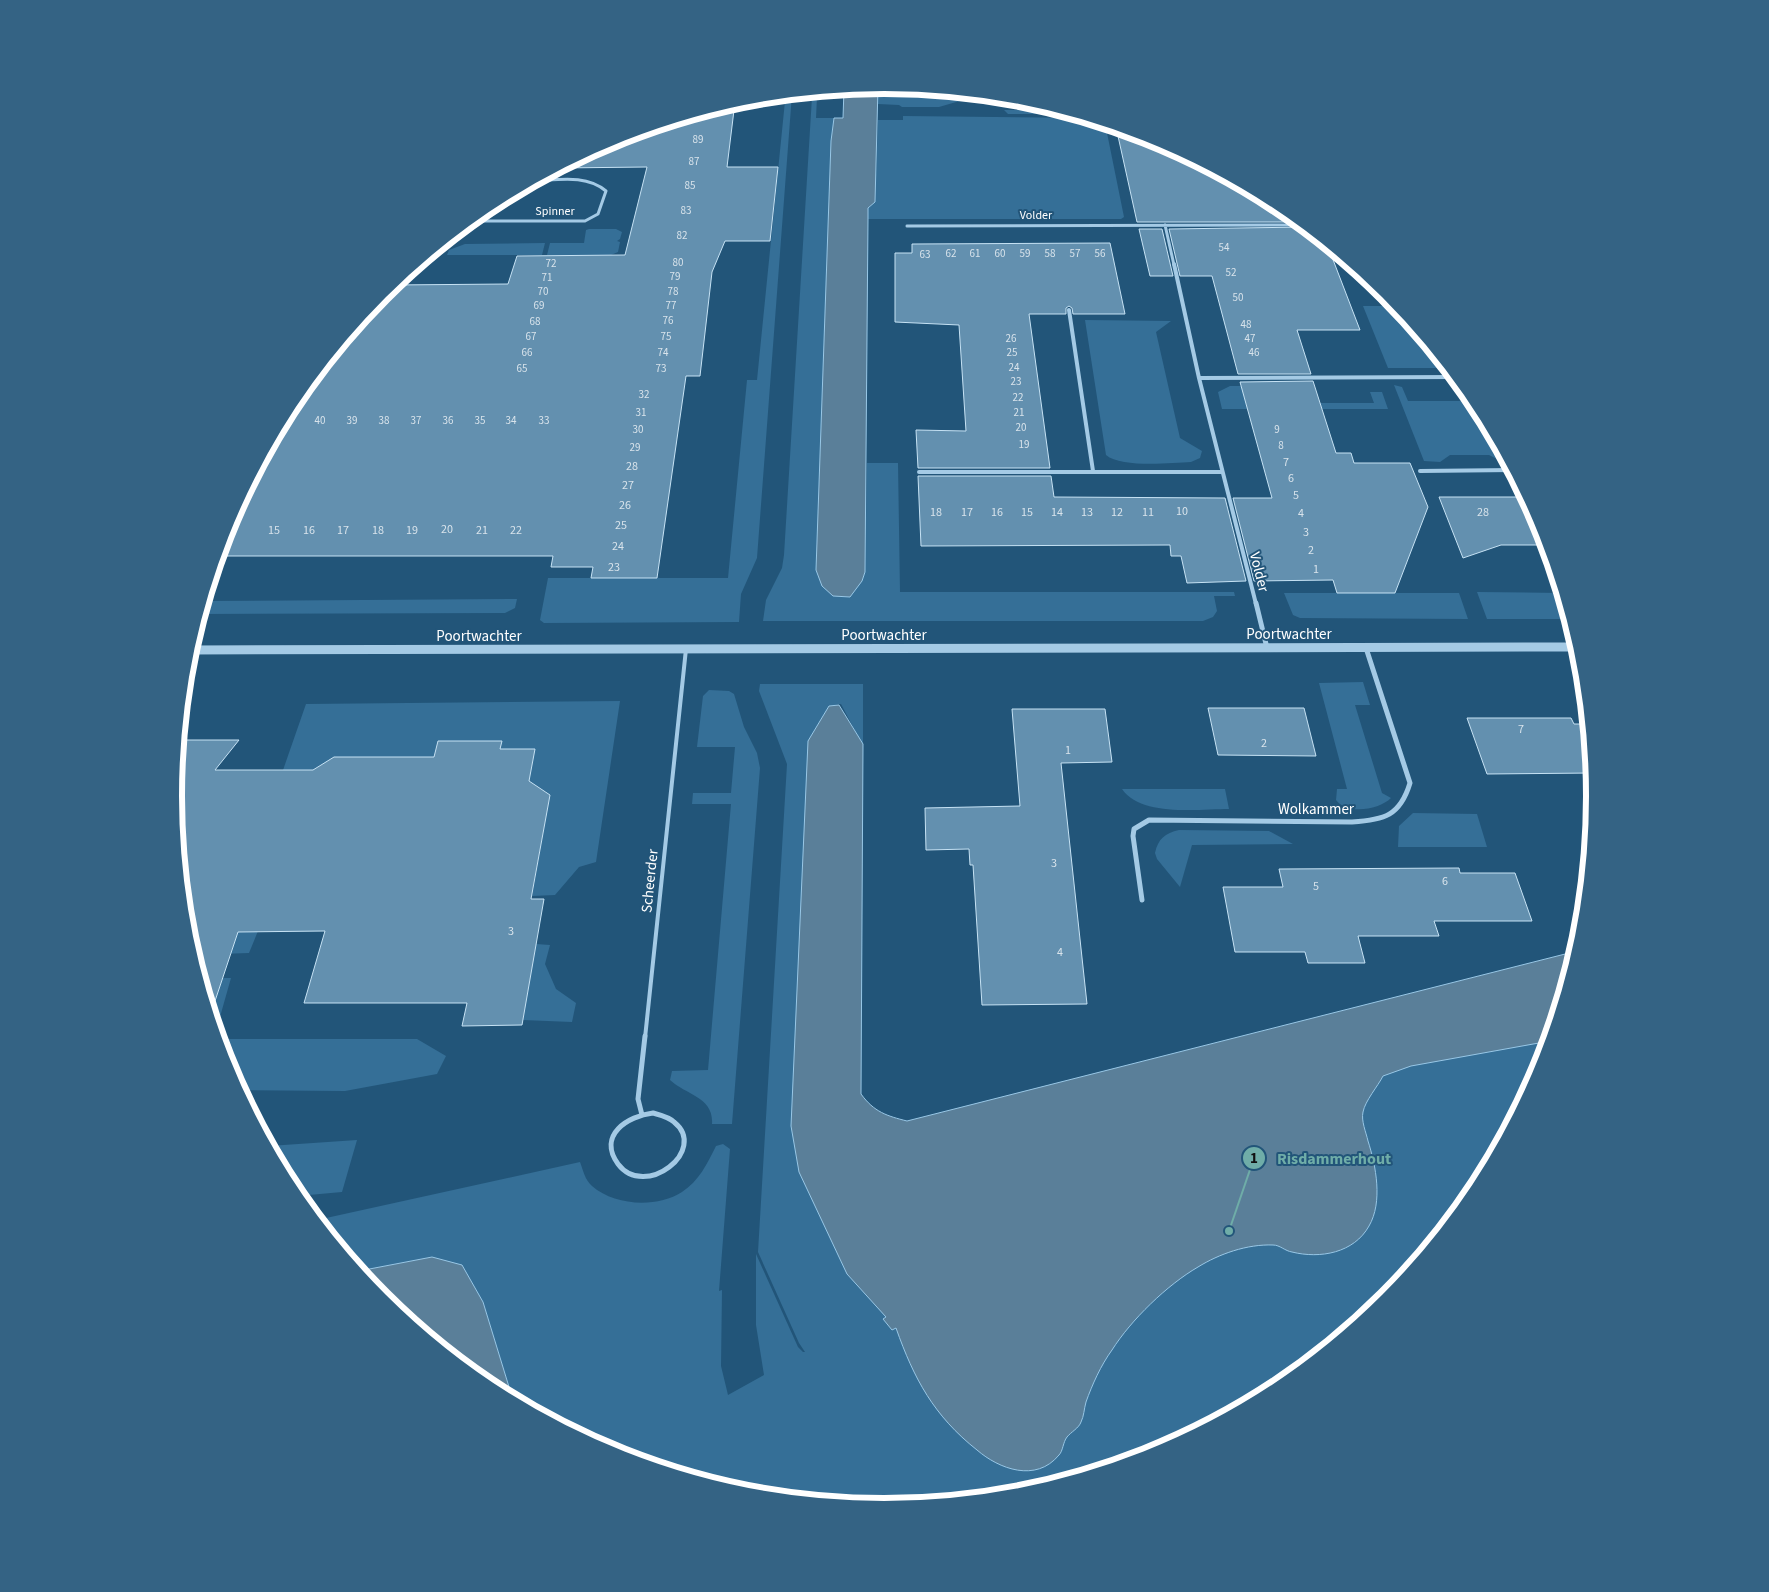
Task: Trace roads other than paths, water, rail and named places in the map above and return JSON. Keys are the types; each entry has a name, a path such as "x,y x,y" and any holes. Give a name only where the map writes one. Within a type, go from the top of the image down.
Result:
{"street":[{"name":"Spinner","path":"482,221 585,221 592,219 600,212 606,191 602,186 586,181 546,181"},
{"name":"Volder","path":"1165,225 1199,378 1267,648"},
{"name":"Volder","path":"907,226 1293,225"},
{"path":"1069,310 1094,471"},
{"path":"1199,378 1448,377"},
{"path":"1420,471 1506,470"},
{"path":"919,472 1222,472"},
{"name":"Poortwachter","path":"198,650 1570,647"},
{"name":"Wolkammer","path":"1142,900 1133,836 1134,829 1149,820 1352,822 1378,820 1395,811 1406,800 1410,783 1366,648"}],"lane":[{"name":"Scheerder","path":"642,1115 638,1099 686,649"},
{"path":"653,1113 669,1116 681,1127 686,1142 682,1157 669,1170 649,1177 628,1173 614,1162 610,1145 617,1129 633,1117 642,1115 653,1113"}],"place":[{"name":"Risdammerhout","path":"1229,1231"}]}
